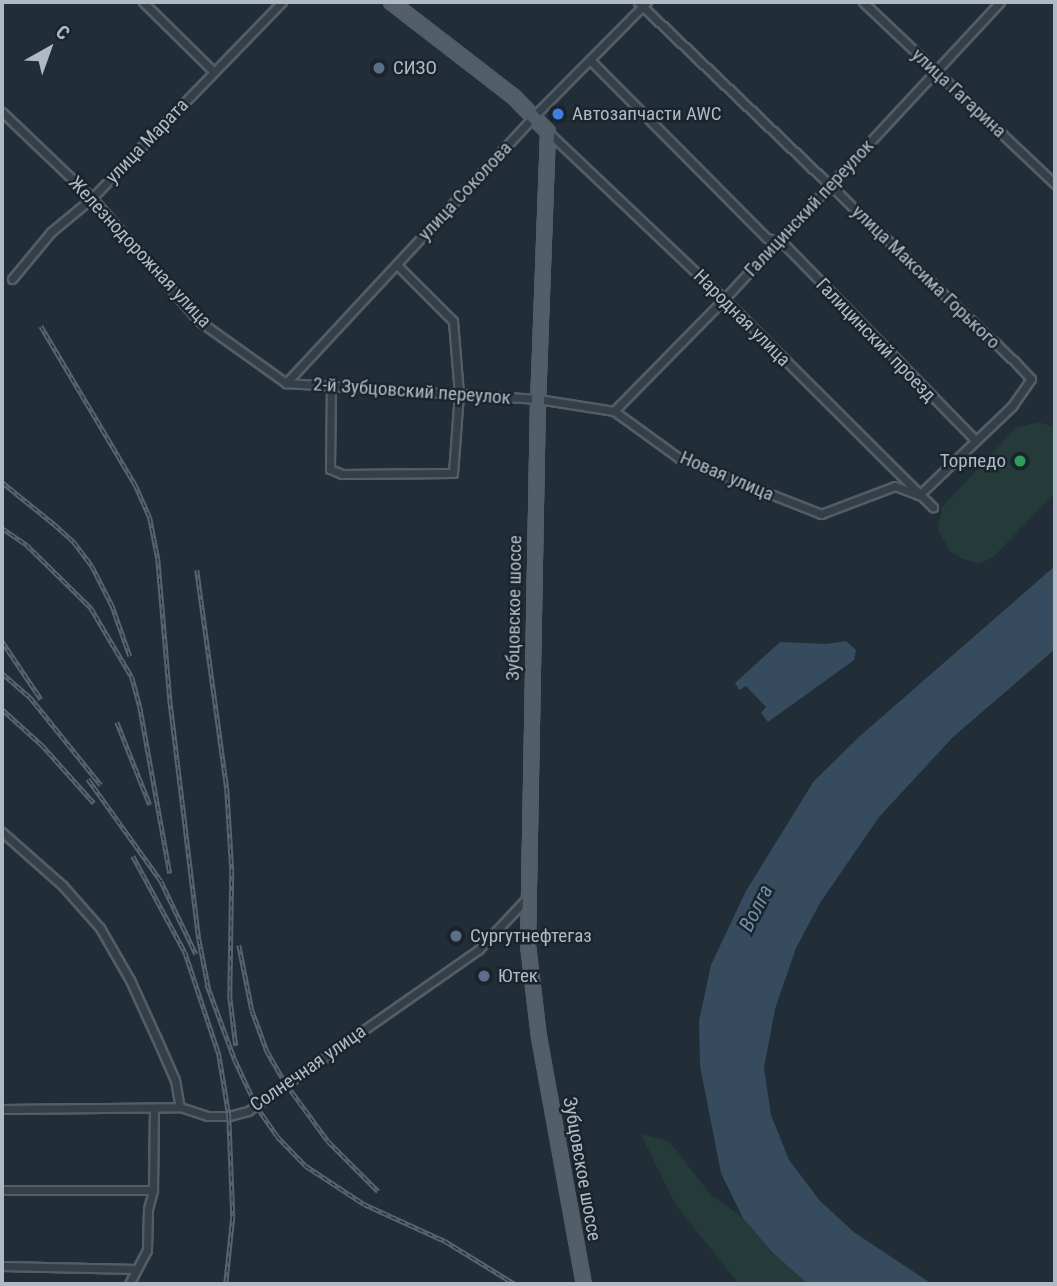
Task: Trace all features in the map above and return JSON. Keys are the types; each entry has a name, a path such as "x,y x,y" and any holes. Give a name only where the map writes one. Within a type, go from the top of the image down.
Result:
{"main road":[{"path":"391,2 514,97 548,132"},
{"name":"Зубцовское шоссе","path":"548,132 538,399 528,945 539,1037 584,1284"}],"street":[{"path":"143,2 213,71"},
{"name":"улица Марата","path":"12,279 51,232 92,198 282,2"},
{"name":"улица Гагарина","path":"863,2 1055,184"},
{"name":"Галицинский переулок","path":"614,411 779,241 1000,2"},
{"name":"улица Соколова","path":"286,383 642,3"},
{"name":"улица Максима Горького","path":"642,3 1031,379 1012,406 975,440"},
{"name":"Галицинский проезд","path":"590,60 767,238 779,241 975,440"},
{"name":"Железнодорожная улица","path":"2,112 92,198 199,321 286,383"},
{"name":"Народная улица","path":"548,132 724,299 933,507"},
{"path":"331,386 330,469 342,474 453,473 459,394 453,321 397,265"},
{"name":"2-й Зубцовский переулок","path":"286,383 538,399"},
{"name":"Новая улица","path":"538,399 614,411 680,458 821,514 895,486 919,495"},
{"path":"919,495 975,440"},
{"path":"2,832 63,886 100,928 130,980 156,1037 175,1080 180,1107"},
{"name":"Солнечная улица","path":"2,1109 180,1107 208,1116 229,1116 257,1107 479,949 527,897"},
{"path":"130,1284 147,1250 148,1209 153,1190 154,1109"},
{"path":"2,1190 153,1190"},
{"path":"2,1266 136,1269"}],"green space":[{"name":"Торпедо","path":"1038,422 1055,427 1055,493 993,557 979,564 961,558 950,551 938,530 942,507 1016,428"},
{"path":"641,1134 669,1141 711,1195 743,1218 772,1252 808,1284 739,1284 675,1204"}],"water":[{"name":"Волга","path":"1055,566 1055,649 953,737 879,817 820,903 796,948 775,1009 764,1068 771,1115 789,1160 820,1201 855,1233 932,1284 808,1284 772,1252 743,1218 721,1173 700,1066 699,1021 711,965 746,891 814,781 860,736"},
{"path":"846,641 856,650 854,660 768,722 761,713 766,707 746,686 739,690 735,683 780,642 826,644"}],"railway":[{"path":"41,326 135,484 150,518 158,559 170,700 199,939 209,990"},
{"path":"2,482 74,542 92,566 112,605 130,656"},
{"path":"2,528 27,545 91,608 132,677 140,707 170,873"},
{"path":"197,570 227,789 232,871 230,997 236,1046"},
{"path":"2,641 41,699"},
{"path":"2,673 30,697 101,785"},
{"path":"2,709 42,745 94,803"},
{"path":"117,722 150,805"},
{"path":"88,779 161,881 196,954"},
{"path":"133,856 185,952 219,1054 229,1116 233,1217 226,1284"},
{"path":"239,945 252,1010 267,1051 287,1085 328,1141 378,1191"},
{"path":"207,984 235,1060 257,1107 277,1136 306,1166 364,1204 445,1241 515,1284"}],"place":[{"name":"СИЗО","path":"379,68"},
{"name":"Автозапчасти AWC","path":"558,114"},
{"name":"Торпедо","path":"1020,461"},
{"name":"Сургутнефтегаз","path":"456,936"},
{"name":"Ютек","path":"484,976"}]}
